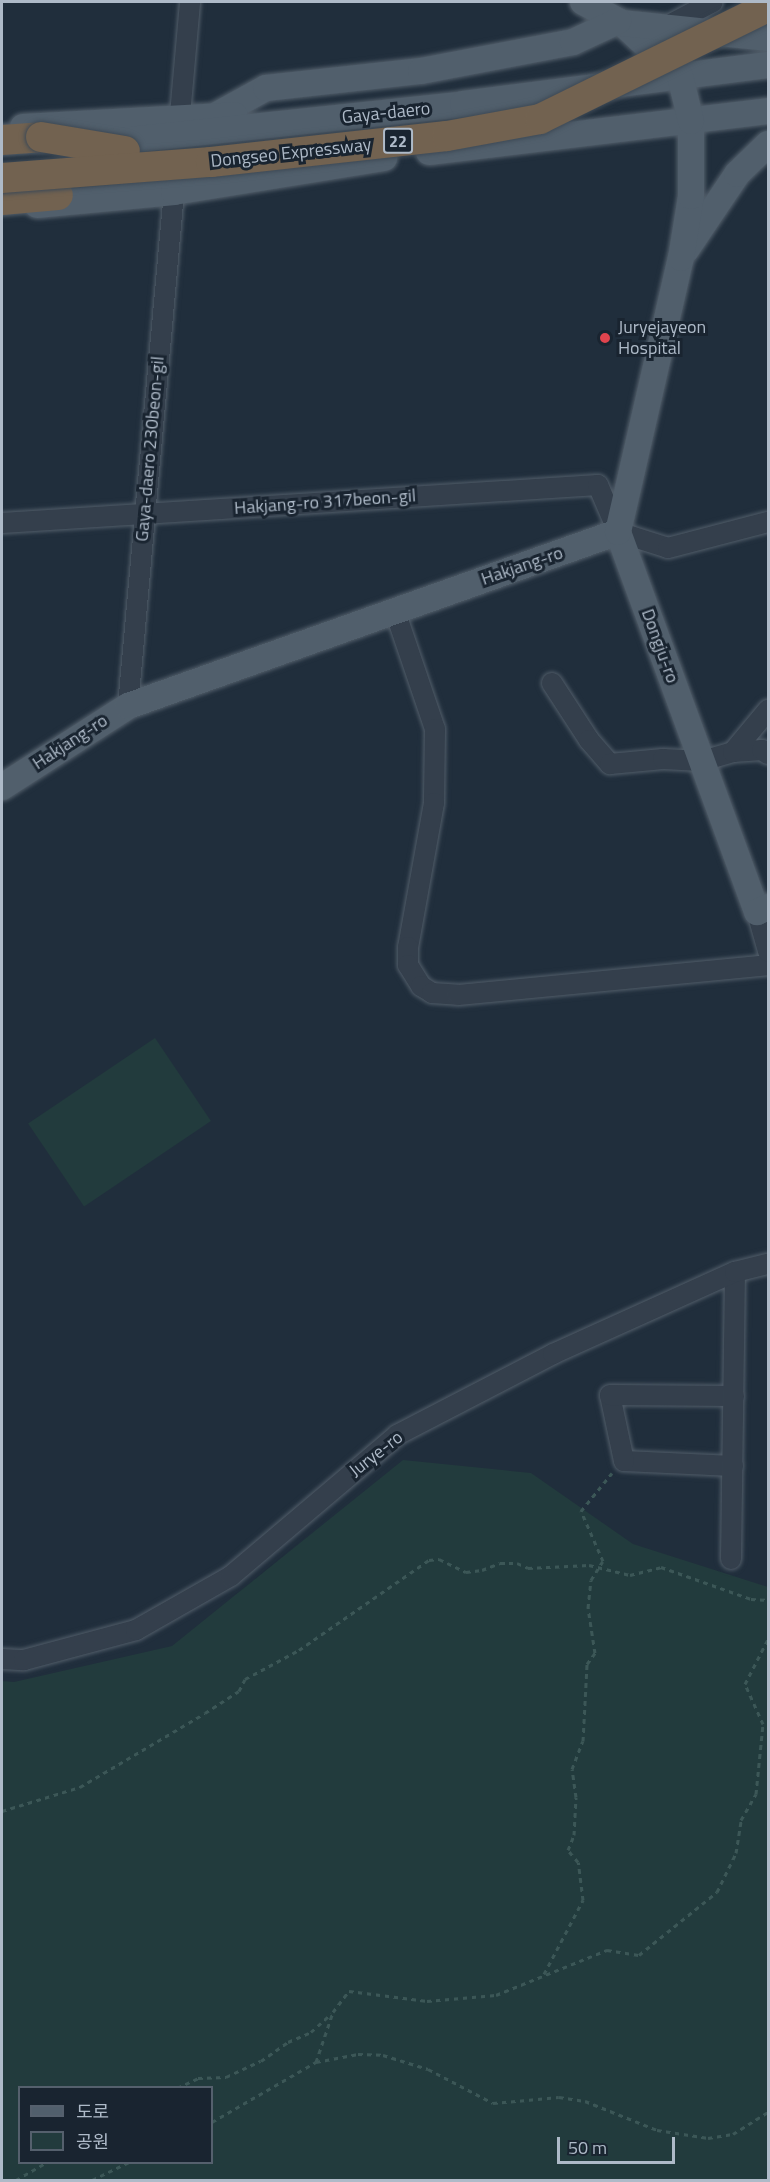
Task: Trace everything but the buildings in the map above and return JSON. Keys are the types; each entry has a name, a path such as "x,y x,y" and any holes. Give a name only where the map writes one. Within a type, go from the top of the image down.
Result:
{"highway":[{"name":"Dongseo Expressway","path":"2,160 432,123 524,105 629,59 740,2"},
{"name":"Dongseo Expressway","path":"2,178 211,162 447,136 540,119 768,7"},
{"path":"2,140 41,137 124,151"},
{"path":"2,200 58,195 211,162"}],"main road":[{"path":"583,2 620,22 680,76 691,121 693,165 681,258 618,532"},
{"path":"217,115 266,88 421,71 573,42 620,22 768,38"},
{"name":"Gaya-daero","path":"2,150 168,138 768,65"},
{"path":"2,208 174,192 384,158 768,111"},
{"path":"2,129 180,115 369,115"},
{"path":"625,129 678,142 693,165"},
{"path":"681,258 737,174 768,144"},
{"path":"2,188 384,158"},
{"name":"Hakjang-ro","path":"2,787 128,706 618,532"},
{"name":"Dongju-ro","path":"618,532 702,760 763,910"}],"street":[{"path":"180,115 190,2"},
{"path":"663,28 713,2"},
{"name":"Gaya-daero 230beon-gil","path":"128,706 174,192"},
{"name":"Hakjang-ro 317beon-gil","path":"2,523 598,485 618,532"},
{"path":"618,532 668,548 768,522"},
{"path":"395,611 435,729 434,803 408,947 408,965 421,986 432,993 458,995 768,965"},
{"path":"552,683 589,740 610,764 663,759 702,760 733,752 762,750 768,754"},
{"path":"733,752 768,710"},
{"name":"Dongju-ro","path":"763,910 768,951"},
{"name":"Jurye-ro","path":"2,1659 24,1660 136,1630 231,1575 397,1435 553,1354 735,1272 768,1264"},
{"path":"731,1559 735,1272"},
{"path":"733,1466 624,1461 610,1395 734,1396"}],"path":[{"path":"544,1974 583,1900 578,1862 568,1850 574,1835 572,1769 584,1741 587,1664 595,1653 588,1608 591,1580 602,1567 600,1550 585,1529 581,1512 624,1461"},
{"path":"2,1811 39,1802 91,1781 239,1690 244,1679 299,1650 429,1560 439,1559 466,1572 482,1570 500,1563 517,1563 528,1568 550,1565 602,1567 630,1575 661,1567 751,1599 768,1600"},
{"path":"181,2086 198,2078 226,2077 261,2061 288,2042 311,2032 333,2012 349,1991 427,2001 465,2001 496,1995 607,1950 639,1955 717,1892 736,1853 741,1820 756,1794 763,1724 745,1684 768,1639"},
{"path":"316,2062 333,2012"},
{"path":"213,2121 316,2062 358,2054 383,2055 428,2069 494,2103 559,2097 585,2101 657,2130 708,2138 733,2134 768,2112"},
{"path":"16,2181 45,2164"},
{"path":"92,2181 127,2164"}],"green space":[{"path":"155,1038 211,1121 84,1206 28,1124"},
{"path":"403,1460 531,1473 633,1544 768,1587 768,2180 2,2180 2,1681 14,1682 172,1646"}],"place":[{"name":"Juryejayeon Hospital","path":"605,338"}]}
